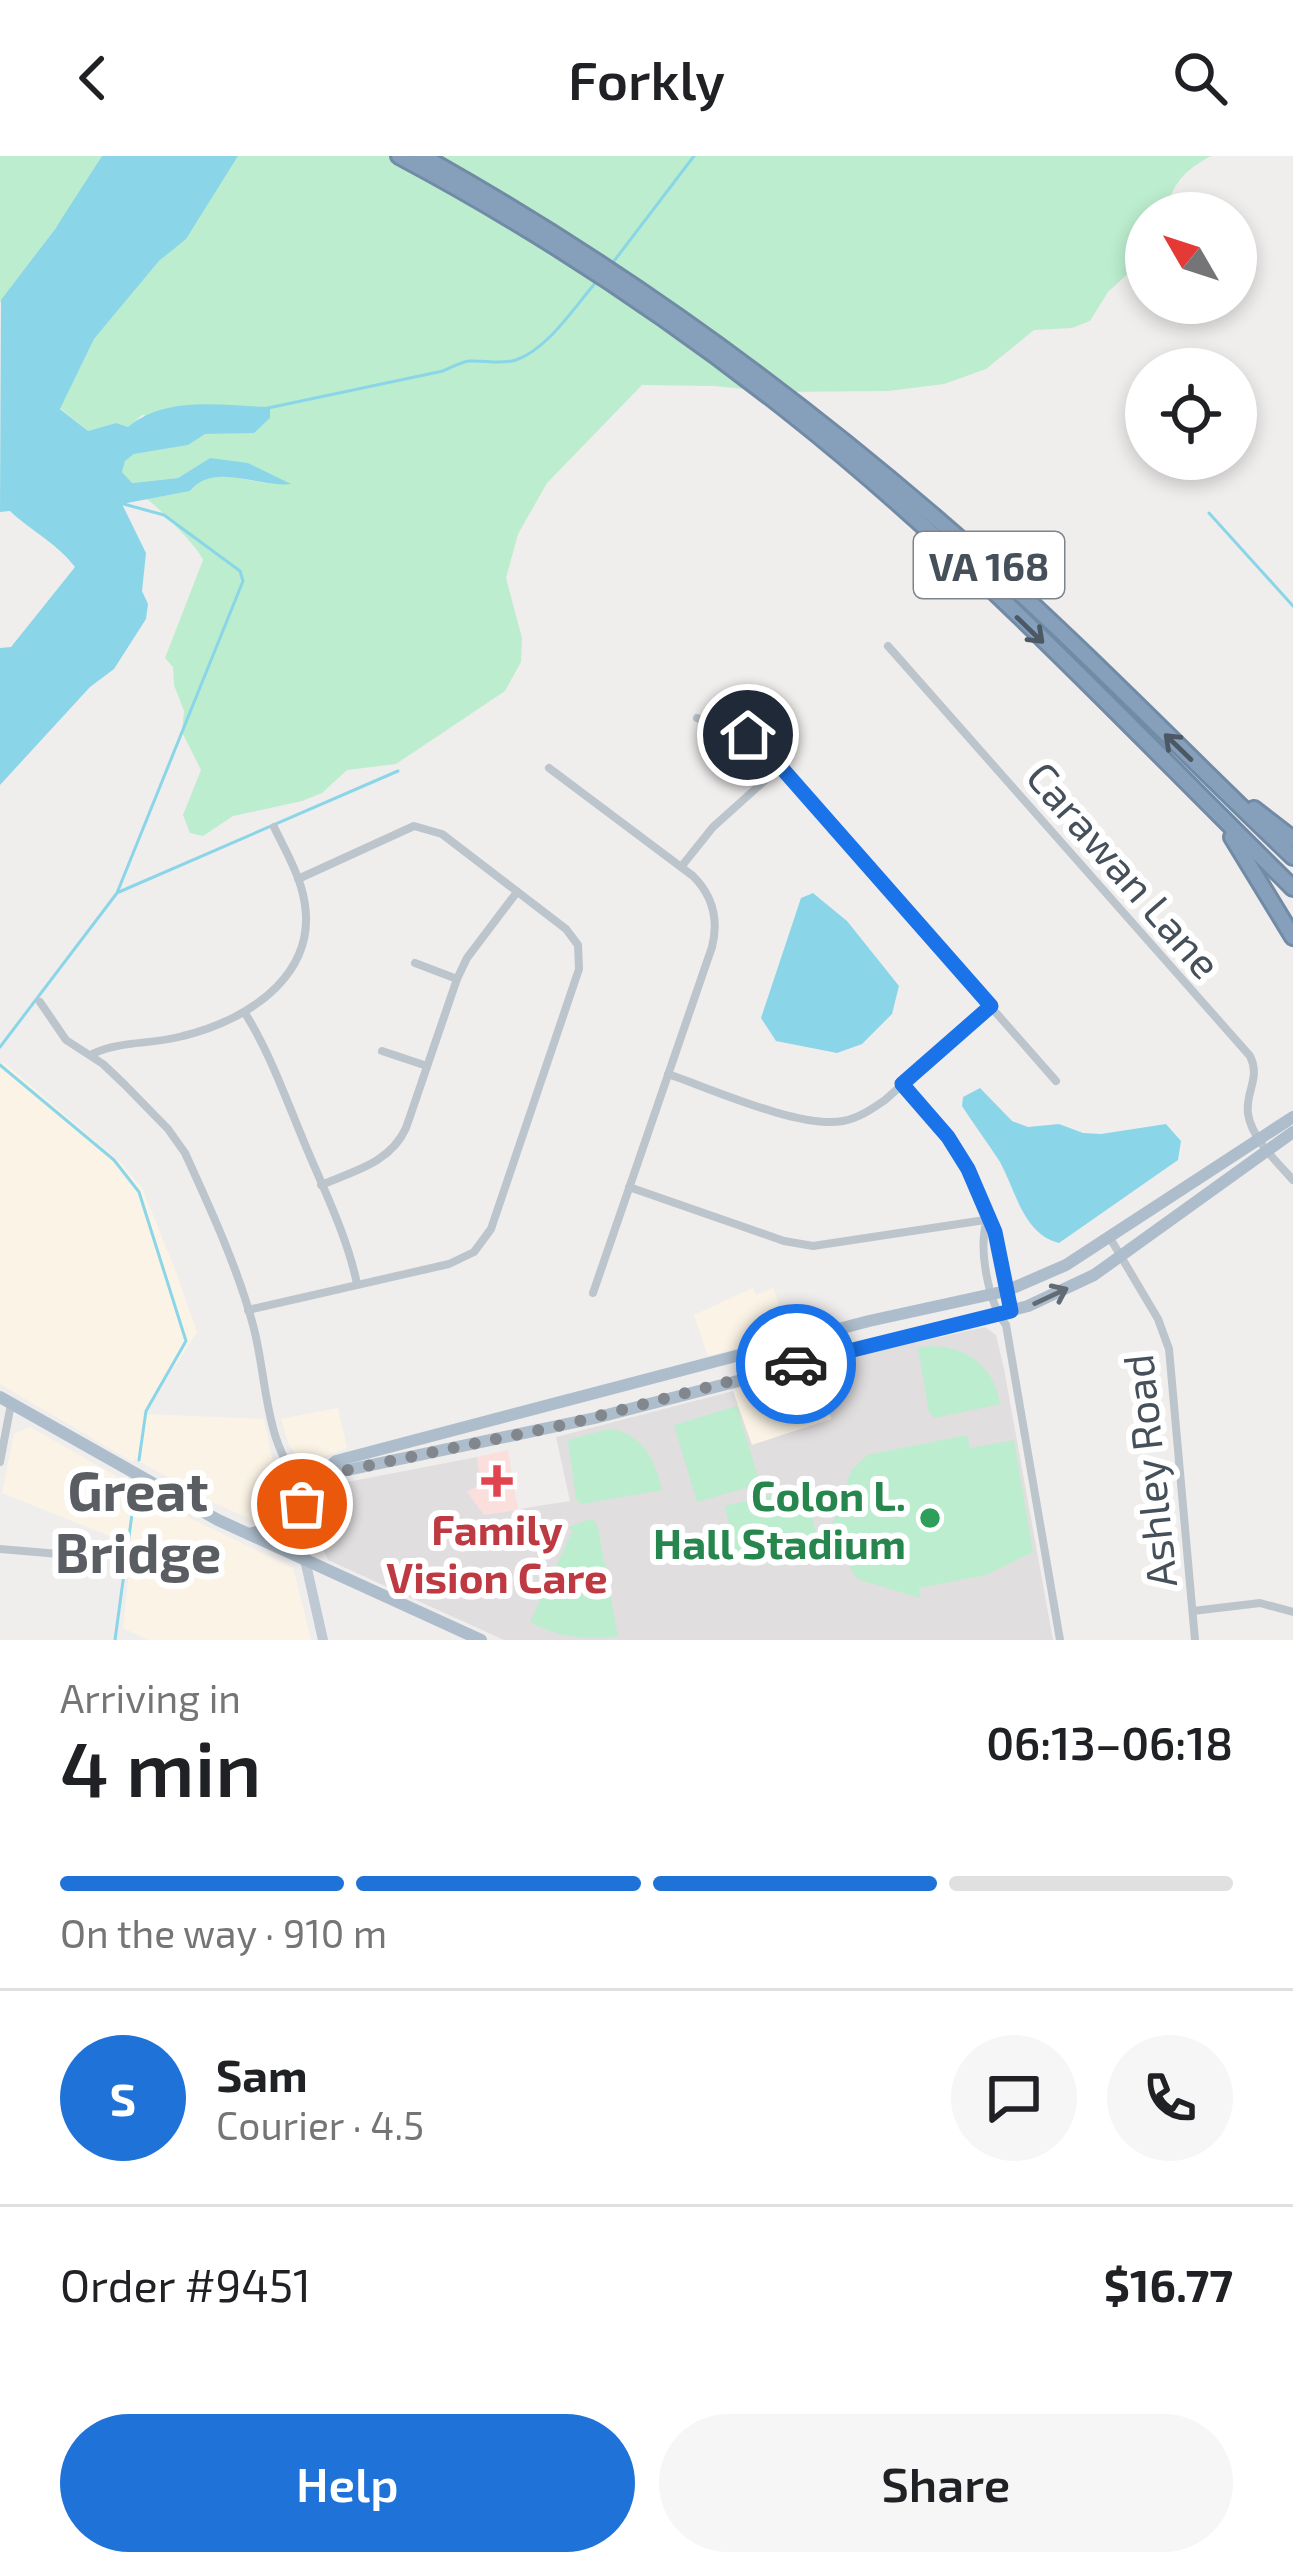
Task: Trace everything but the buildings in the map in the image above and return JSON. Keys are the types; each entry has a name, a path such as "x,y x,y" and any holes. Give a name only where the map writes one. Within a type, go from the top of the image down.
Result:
{"highway":[{"name":"VA 168","path":"399,156 655,308 794,415 891,498 1293,889"},
{"name":"VA 168","path":"422,156 773,385 908,494 1016,590 1293,857"},
{"path":"1152,749 1227,831 1293,937"},
{"path":"1214,781 1293,839"}],"main road":[{"path":"314,1482 357,1468 595,1418 1005,1317 1120,1257 1293,1117"},
{"path":"248,1534 280,1526 336,1461 868,1321 1000,1293 1066,1265 1263,1144 1293,1132"},
{"path":"6,1400 248,1534 481,1640"},
{"path":"357,1468 364,1460 447,1432"},
{"path":"314,1482 299,1529 322,1640"}],"street":[{"name":"Carawan Lane","path":"888,646 1247,1052 1256,1073 1248,1117 1263,1144"},
{"path":"698,718 748,735 781,766 1056,1081"},
{"path":"681,867 713,827 781,766"},
{"path":"548,767 681,867 709,896 716,931 593,1294"},
{"path":"248,1310 458,1260 477,1249 490,1229 580,959 574,938 442,834 421,826 402,830 298,880"},
{"path":"90,1055 115,1045 178,1038 245,1013 272,994 295,963 304,920 298,880 274,827"},
{"path":"321,1184 378,1161 394,1149 406,1128 467,958 517,892"},
{"path":"415,963 457,979"},
{"path":"40,1002 60,1034 124,1084 179,1144 248,1310 278,1449 289,1472 314,1482"},
{"path":"668,1073 820,1123 855,1118 902,1084 991,1006"},
{"path":"245,1013 261,1040 321,1184 357,1284"},
{"path":"382,1051 427,1066"},
{"path":"902,1084 959,1152 995,1232 1000,1293 1060,1640"},
{"path":"1263,1144 1293,1180"},
{"path":"629,1187 784,1241 813,1246 987,1220"},
{"name":"Ashley Road","path":"1110,1238 1158,1319 1169,1349 1195,1640"},
{"path":"0,1462 6,1400"},
{"path":"0,1549 59,1554"},
{"path":"1193,1611 1260,1603 1293,1612"}],"shaded area":[{"path":"3,1062 121,1163 142,1188 197,1332 143,1414 264,1419 281,1502 270,1520 257,1522 214,1503 0,1384"},
{"path":"753,1288 756,1295 773,1288 790,1334 708,1356 694,1315"},
{"path":"985,1327 996,1335 1004,1369 1053,1640 504,1640 328,1560 315,1531 320,1506 342,1483 477,1457 481,1484 471,1492 493,1513 570,1501 556,1437 733,1391 752,1445 831,1419 818,1365"},
{"path":"818,1365 832,1419 751,1445 733,1391"},
{"path":"338,1408 347,1448 304,1464 289,1445 281,1419"},
{"path":"30,1427 188,1517 293,1568 311,1640 148,1640 123,1628 132,1545 2,1493 14,1434"},
{"name":"Family Vision Care","path":"508,1450 518,1510 484,1515 467,1492 481,1484 477,1457"}],"green space":[{"path":"0,156 102,156 0,303"},
{"path":"238,156 1211,156 1181,178 1173,192 1125,192 1125,276 1108,292 1090,321 1072,328 1034,330 986,369 944,384 888,391 773,392 642,385 547,483 518,534 506,578 522,638 521,662 505,691 396,764 347,770 322,793 233,816 203,836 190,833 183,815 201,770 182,732 184,711 173,667 165,658 203,560 147,499 190,491 200,482 223,476 288,483 210,458 178,478 131,483 122,472 125,461 134,454 187,445 205,434 254,432 142,415 128,427 116,423 88,431 60,408 94,339 159,261 186,238"},
{"path":"918,1348 957,1350 977,1362 992,1379 1000,1404 935,1418 929,1413"},
{"path":"737,1406 760,1484 697,1502 674,1425"},
{"path":"609,1429 630,1436 645,1449 662,1490 582,1504 576,1499 568,1440"},
{"name":"Colon L. Hall Stadium","path":"967,1435 970,1448 1014,1440 1033,1552 986,1575 919,1588 920,1598 857,1579 834,1542 831,1528 851,1471 867,1455"},
{"path":"805,1487 817,1537 736,1556 725,1506"},
{"path":"591,1519 597,1523 618,1636 572,1636 530,1622 573,1530 566,1528"}],"water":[{"path":"102,156 238,156 186,239 159,261 94,339 60,409 88,431 116,423 128,427 177,406 270,407 270,418 254,433 205,434 188,445 134,454 125,461 122,472 132,483 178,478 210,458 248,463 291,484 211,478 190,491 122,504 146,553 142,591 148,604 146,619 114,669 90,687 0,785 0,648 11,647 75,567 10,511 0,512 1,300"},
{"path":"813,893 847,921 899,986 892,1014 862,1044 837,1053 776,1041 761,1018 801,898"},
{"path":"980,1088 1012,1121 1028,1127 1059,1124 1101,1134 1166,1124 1181,1141 1178,1160 1059,1243 1029,1221 1000,1162 962,1106 963,1097"}],"waterway":[{"path":"611,265 694,156"},
{"path":"268,408 466,362 516,360 550,336 597,281"},
{"path":"0,1047 117,893 243,581 240,571 164,515 120,503"},
{"path":"1209,513 1293,606"},
{"path":"119,892 398,771"},
{"path":"0,1065 114,1160 139,1192 186,1341 146,1411 139,1460"},
{"path":"115,1640 135,1492"}],"way so far":[{"path":"302,1504 308,1488 326,1470 338,1472 514,1437 796,1364"}],"place":[{"name":"Family Vision Care","path":"497,1481"},
{"name":"Colon L. Hall Stadium","path":"930,1518"}],"district":[{"name":"Great Bridge","path":"138,1520"}],"route":[{"path":"748,735 991,1006 902,1084 948,1137 968,1169 995,1232 1011,1311 796,1364"}]}
